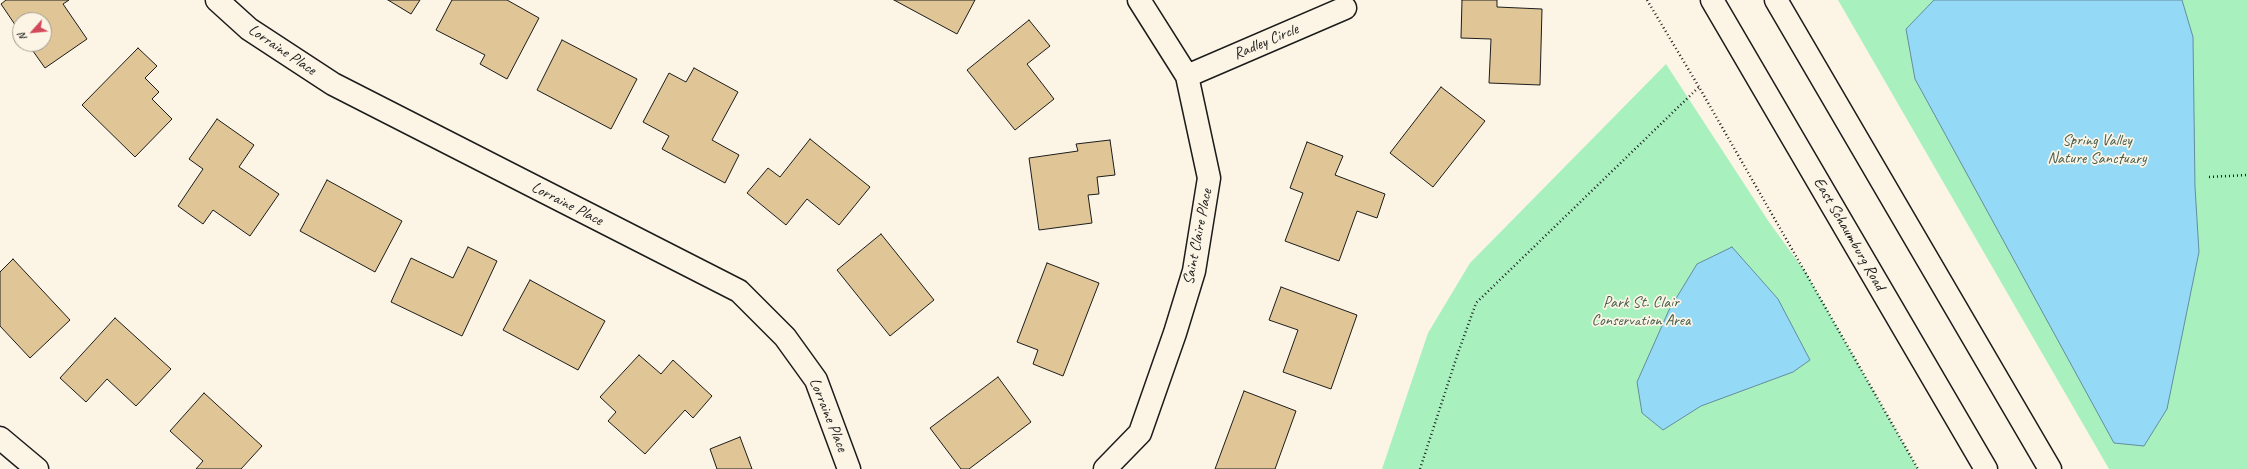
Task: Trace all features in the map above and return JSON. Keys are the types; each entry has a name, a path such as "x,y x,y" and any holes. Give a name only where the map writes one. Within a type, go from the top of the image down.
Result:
{"street":[{"name":"Lorraine Place","path":"217,0 249,29 332,84 738,291 785,337 816,380 849,469"},
{"name":"Saint Claire Place","path":"1105,469 1140,433 1175,333 1194,271 1209,178 1187,76 1139,0"},
{"name":"East Schaumburg Road","path":"1712,0 1986,469"},
{"path":"1776,0 2050,469"},
{"name":"Radley Circle","path":"1187,76 1345,8"},
{"path":"0,438 37,469"}],"path":[{"path":"1647,0 1699,87 1918,469"},
{"path":"1420,469 1476,303 1699,87"},
{"path":"2209,177 2247,176"}],"green space":[{"name":"Spring Valley Nature Sanctuary","path":"1838,0 2247,0 2247,469 2109,469"},
{"name":"Park St. Clair Conservation Area","path":"1666,64 1769,222 1806,273 1918,469 1382,469 1428,333 1470,263"}],"water":[{"name":"Spring Valley Nature Sanctuary","path":"1934,0 2182,0 2193,37 2195,187 2199,252 2167,409 2144,446 2114,443 1915,79 1906,29"},
{"path":"1732,247 1778,299 1810,360 1793,372 1701,406 1663,430 1642,413 1637,382 1669,310 1697,264"}],"building":[{"path":"6,0 69,0 63,4 87,39 45,68 34,52 52,52 52,12 12,12 12,20 1,4"},
{"path":"388,0 420,0 411,14"},
{"path":"452,0 507,0 539,18 507,79 480,64 485,55 436,30"},
{"path":"894,0 975,0 957,34"},
{"path":"1462,0 1497,0 1497,7 1542,9 1540,85 1489,83 1491,39 1461,38"},
{"path":"1029,20 1050,46 1027,64 1054,99 1015,130 967,70"},
{"path":"562,40 637,79 611,129 537,90"},
{"path":"138,48 157,66 145,78 159,92 152,99 172,119 135,157 82,105"},
{"path":"694,68 738,92 712,140 739,155 725,183 662,149 669,136 643,122 669,73 686,82"},
{"path":"1441,87 1485,121 1433,187 1390,153"},
{"path":"217,119 254,145 239,167 279,194 250,236 213,210 203,224 178,206 203,169 189,159"},
{"path":"810,139 870,187 839,225 807,199 786,225 747,193 768,168 780,177"},
{"path":"1110,140 1115,175 1097,177 1099,194 1088,195 1092,223 1039,230 1029,158 1078,151 1076,144"},
{"path":"1307,142 1343,156 1335,175 1385,194 1377,218 1357,211 1339,261 1285,241 1303,193 1290,188"},
{"path":"327,180 402,221 375,272 300,231"},
{"path":"881,234 934,300 890,336 837,270"},
{"path":"468,247 497,261 462,336 391,302 411,258 453,278"},
{"path":"13,259 70,320 30,358 0,326 0,272"},
{"path":"1047,263 1099,283 1063,376 1033,364 1038,350 1017,342"},
{"path":"530,280 605,321 578,370 503,330"},
{"path":"1281,287 1357,315 1331,389 1283,372 1298,330 1269,320"},
{"path":"115,318 171,369 136,406 107,379 86,402 60,378"},
{"path":"639,355 661,374 673,360 712,396 693,418 685,410 645,454 608,421 616,412 600,397"},
{"path":"998,377 1031,422 969,469 961,469 930,428"},
{"path":"1244,391 1296,411 1275,469 1215,469"},
{"path":"204,393 262,446 241,469 196,469 203,461 170,431"},
{"path":"740,437 752,469 717,469 710,449"}]}
